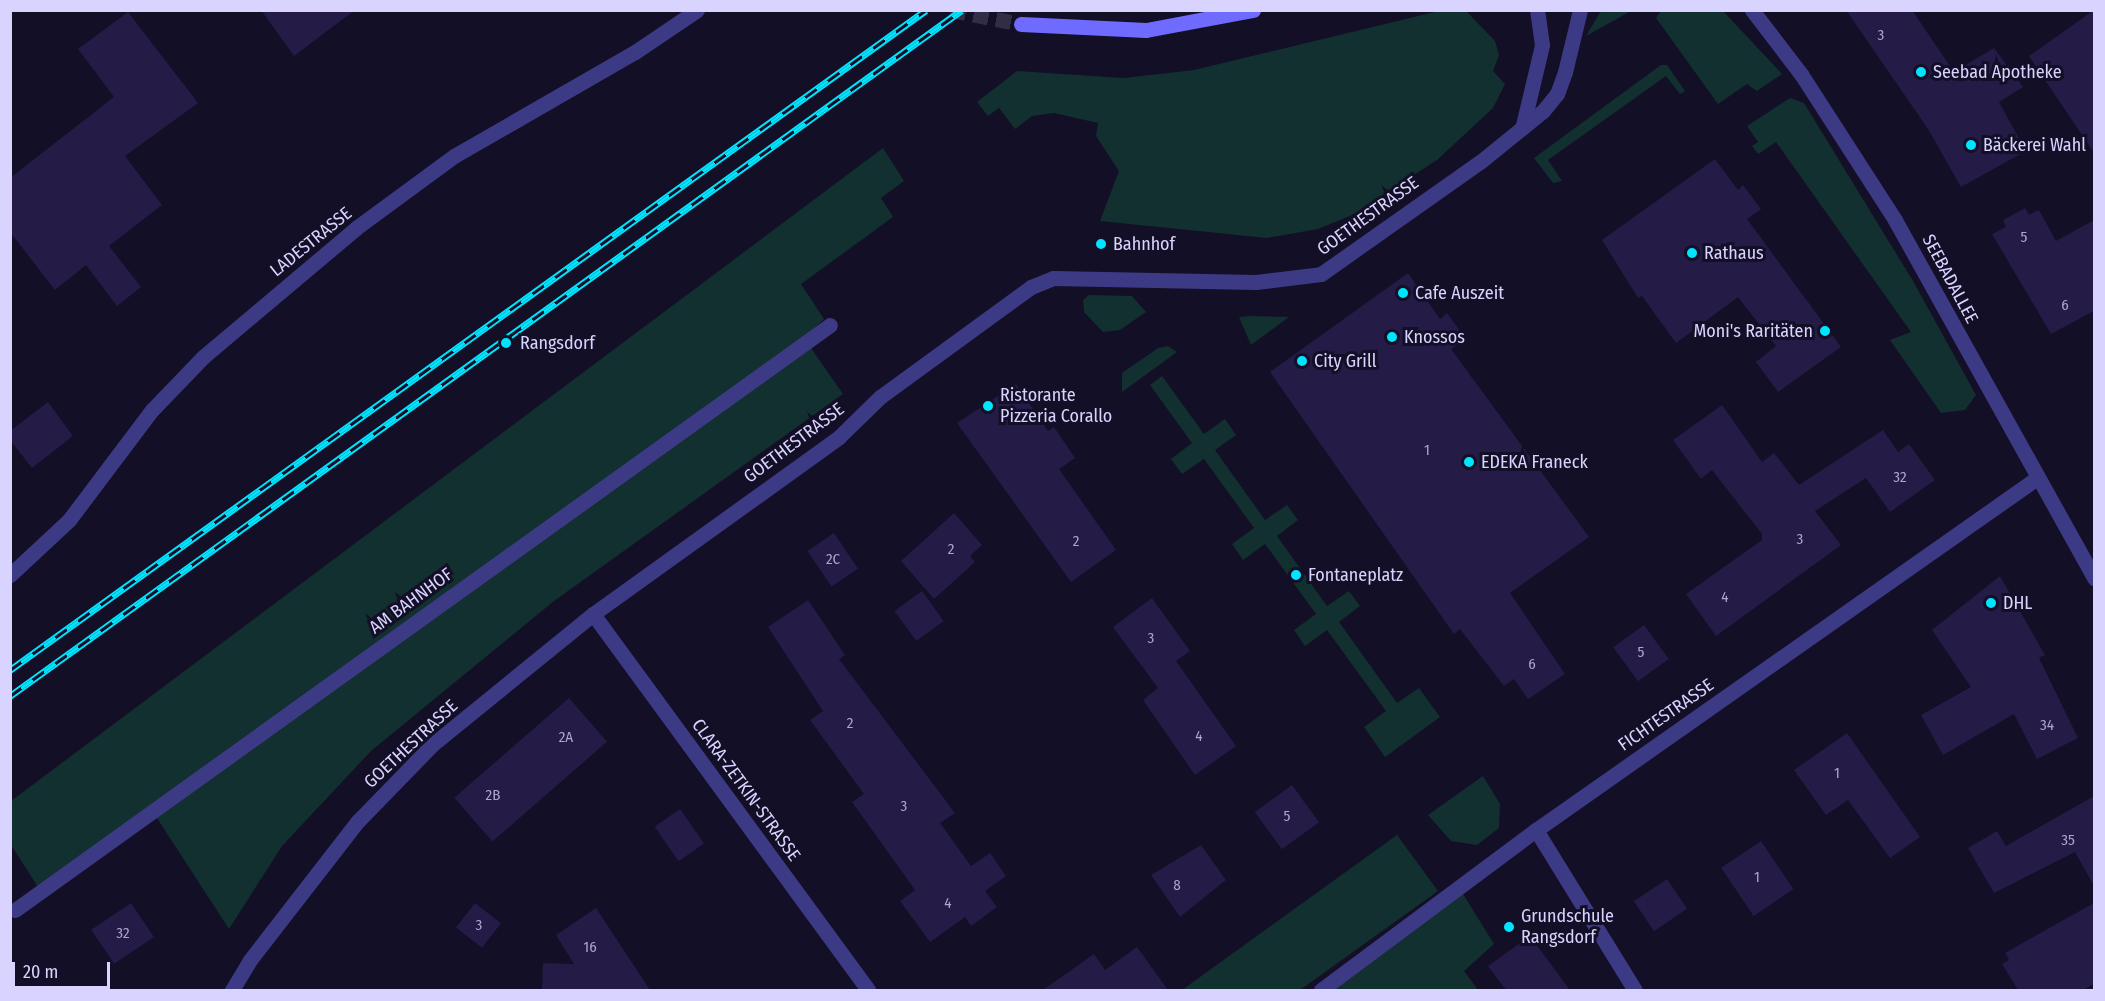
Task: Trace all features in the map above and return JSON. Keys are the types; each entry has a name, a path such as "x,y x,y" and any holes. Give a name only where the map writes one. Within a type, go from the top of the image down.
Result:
{"street":[{"name":"LADESTRASSE","path":"10,575 69,520 152,410 203,357 347,236 454,156 635,52 697,10"},
{"path":"1021,24 1146,30 1254,10"},
{"path":"1522,128 1534,95 1542,45 1537,10"},
{"name":"GOETHESTRASSE","path":"232,990 250,960 358,821 433,744 593,614 839,437 880,397 1032,287 1053,278 1089,276 1256,282 1321,274 1522,128 1557,94 1580,10"},
{"name":"SEEBADALLEE","path":"1752,10 1801,74 1895,220 2094,578"},
{"name":"AM BAHNHOF","path":"15,910 830,325"},
{"name":"FICHTESTRASSE","path":"1321,990 1536,830 2037,478"},
{"name":"CLARA-ZETKIN-STRASSE","path":"593,614 868,990"},
{"path":"1536,830 1635,990"}],"green space":[{"path":"1601,10 1631,11 1586,36"},
{"path":"1439,11 1466,11 1495,41 1499,55 1493,71 1505,84 1493,108 1437,160 1352,215 1318,229 1267,238 1100,221 1119,171 1096,136 1098,123 1054,113 1032,116 1015,129 999,108 988,116 977,102 1017,71 1124,78 1194,70"},
{"path":"1661,11 1723,11 1782,74 1757,91 1747,84 1718,104 1656,18"},
{"path":"1661,65 1667,65 1685,91 1680,94 1666,76 1548,160 1562,181 1553,183 1534,158"},
{"path":"1790,98 1804,103 1913,281 1976,395 1965,410 1941,413 1890,340 1911,332 1776,142 1758,154 1752,146 1758,142 1747,126"},
{"path":"883,148 904,181 881,198 893,217 801,284 824,319 804,338 843,394 554,601 371,751 282,846 229,929 153,812 38,887 11,845 11,801"},
{"path":"1089,295 1132,296 1146,312 1120,330 1103,332 1084,312 1083,300"},
{"path":"1239,317 1289,317 1251,345"},
{"path":"1168,346 1177,352 1122,392 1122,373 1158,348"},
{"path":"1162,376 1204,434 1225,419 1236,435 1215,450 1265,520 1287,505 1298,520 1277,536 1327,606 1349,591 1360,606 1339,622 1397,703 1419,688 1440,717 1385,757 1364,727 1386,711 1327,630 1305,646 1294,630 1316,614 1265,544 1243,560 1232,544 1254,528 1204,459 1182,474 1171,459 1192,443 1150,385"},
{"path":"1483,776 1500,804 1499,828 1477,845 1451,841 1428,815"},
{"path":"1397,835 1438,891 1300,990 1182,990"},
{"path":"1463,894 1494,944 1464,971 1478,990 1321,990 1428,911"}],"building":[{"path":"261,10 355,10 294,56"},
{"path":"1846,10 1912,10 1954,72 1994,48 2023,87 1999,102 2026,151 1961,187 1928,129"},
{"path":"2094,10 2094,153 2029,56"},
{"path":"128,12 198,103 125,156 162,205 109,246 141,287 117,306 86,265 55,290 10,232 10,178 114,97 78,49"},
{"name":"Rathaus","path":"1715,159 1738,190 1743,185 1761,209 1747,219 1841,347 1778,392 1756,362 1776,346 1738,297 1676,343 1642,296 1638,298 1602,240"},
{"path":"2025,208 2029,215 2039,210 2056,241 2094,220 2094,311 2051,334 1992,234 2006,227 2003,220"},
{"path":"1408,273 1440,319 1447,313 1466,339 1451,349 1589,537 1510,593 1565,674 1528,699 1514,679 1504,686 1460,629 1454,634 1270,372"},
{"path":"1016,384 1048,431 1054,427 1075,458 1059,469 1116,550 1071,582 957,423"},
{"path":"48,402 73,436 32,468 10,440 10,431"},
{"path":"1722,405 1762,462 1774,453 1799,485 1883,430 1898,452 1909,444 1935,480 1890,512 1866,478 1815,511 1841,545 1716,636 1686,594 1762,540 1762,534 1712,470 1701,479 1673,440"},
{"path":"954,513 982,545 970,556 975,562 934,599 901,561"},
{"path":"834,533 858,569 832,587 807,551"},
{"path":"2000,576 2045,655 2039,658 2078,738 2037,759 2014,714 1943,755 1921,715 1971,687 1932,630"},
{"path":"922,591 944,621 916,641 894,611"},
{"path":"1152,598 1190,651 1176,661 1236,746 1195,775 1143,700 1158,688 1113,627"},
{"path":"808,600 845,655 839,659 955,813 940,823 971,866 990,853 1006,876 985,891 997,907 971,926 965,917 930,942 900,901 915,890 852,802 864,794 810,720 823,711 768,627"},
{"path":"1644,625 1669,659 1638,681 1613,647"},
{"path":"569,698 607,742 492,841 454,798"},
{"path":"1847,733 1920,837 1890,858 1848,800 1826,815 1794,770"},
{"path":"1292,785 1319,822 1282,849 1255,812"},
{"path":"2094,796 2094,886 2075,852 1994,893 1968,848 1997,831 2006,846"},
{"path":"680,809 704,843 679,861 655,827"},
{"path":"1761,841 1793,889 1754,916 1721,868"},
{"path":"1201,845 1226,880 1180,917 1151,875"},
{"path":"1667,879 1687,909 1654,931 1634,901"},
{"path":"131,903 154,937 114,964 91,930"},
{"path":"475,903 501,923 482,948 456,927"},
{"path":"2094,903 2094,984 2083,990 2018,990 2002,964 2009,960 2005,953"},
{"path":"596,908 650,990 542,990 543,963 574,964 556,935"},
{"path":"1530,936 1570,990 1506,990 1488,966"},
{"path":"1137,947 1168,990 1043,990 1094,954 1105,970"}],"tunnel":[{"path":"951,10 1021,24"}],"railway":[{"path":"10,670 926,10"},
{"path":"10,696 962,10"}],"place":[{"name":"Seebad Apotheke","path":"1921,72"},
{"name":"Bäckerei Wahl","path":"1971,145"},
{"name":"Bahnhof","path":"1101,244"},
{"name":"Rathaus","path":"1692,253"},
{"name":"Cafe Auszeit","path":"1403,293"},
{"name":"Moni's Raritäten","path":"1825,331"},
{"name":"Knossos","path":"1392,337"},
{"name":"Rangsdorf","path":"506,343"},
{"name":"City Grill","path":"1302,361"},
{"name":"Ristorante Pizzeria Corallo","path":"988,406"},
{"name":"EDEKA Franeck","path":"1469,462"},
{"name":"Fontaneplatz","path":"1296,575"},
{"name":"DHL","path":"1991,603"},
{"name":"Grundschule Rangsdorf","path":"1509,927"}]}
